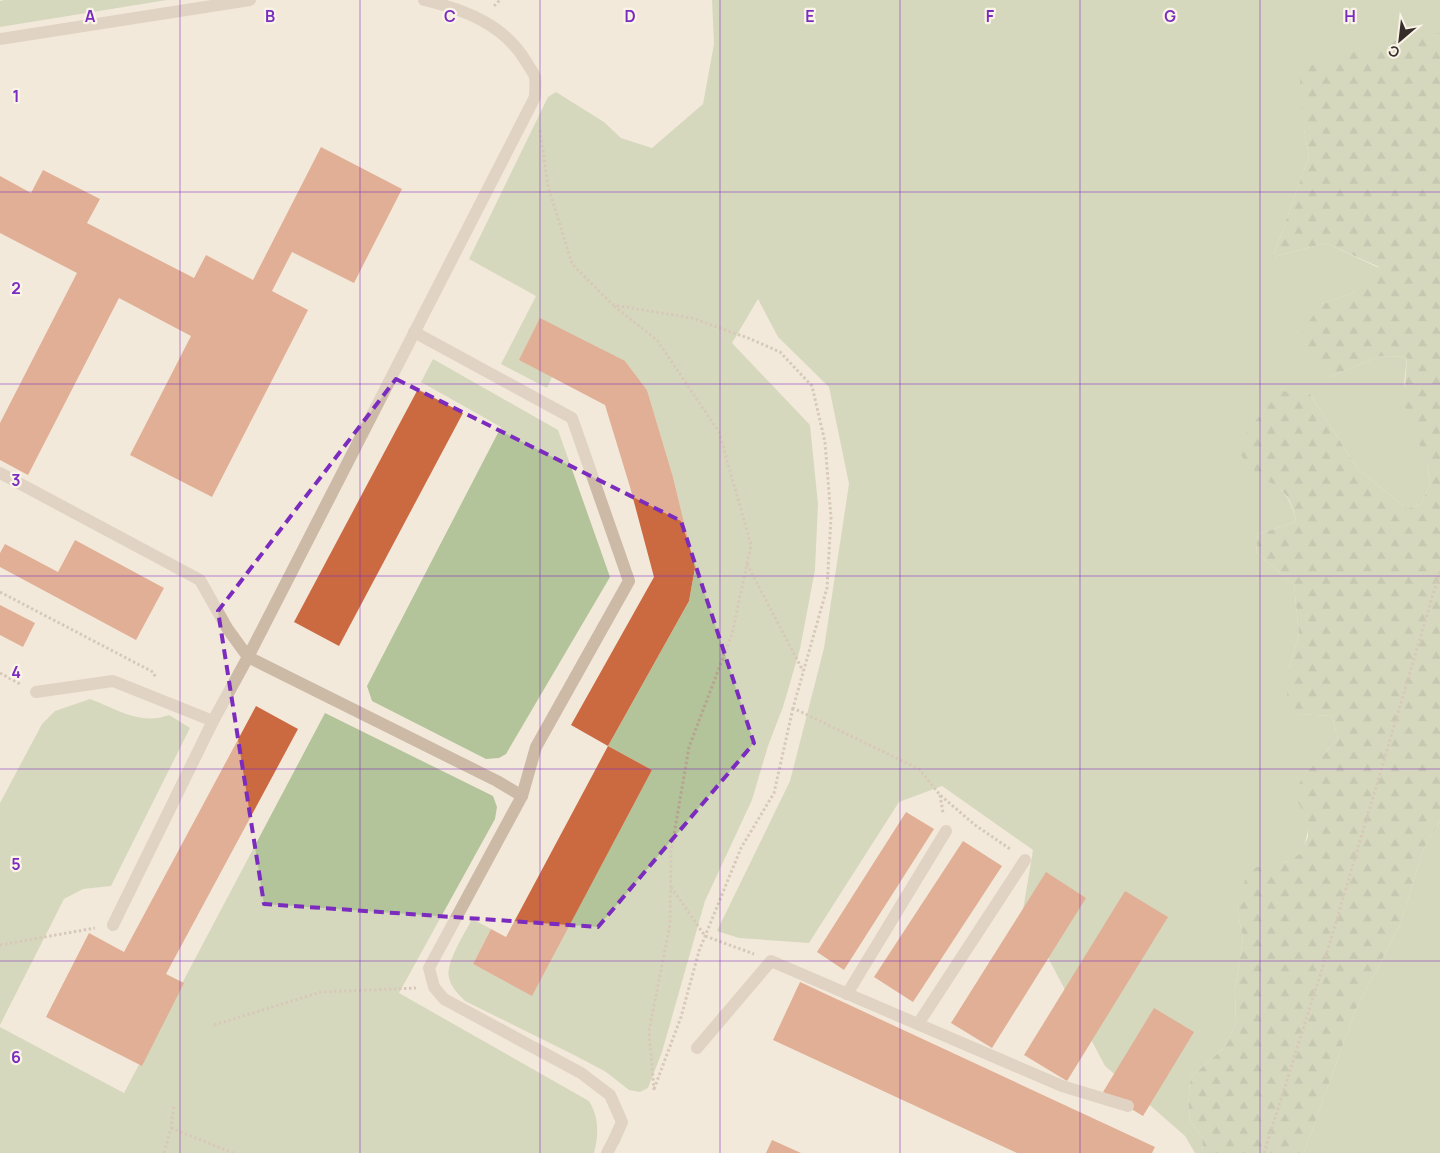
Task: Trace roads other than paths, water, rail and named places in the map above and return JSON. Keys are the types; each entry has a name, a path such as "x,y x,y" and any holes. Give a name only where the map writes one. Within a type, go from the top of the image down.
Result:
{"street":[{"path":"0,38 250,0"},
{"path":"113,925 213,721 248,658 535,97 535,77 521,54 504,33 482,20 448,6 424,0"},
{"path":"414,332 572,418 629,581 536,747 522,796 429,968 434,987 444,999 581,1073 610,1095 622,1122 607,1153"},
{"path":"0,474 200,580 227,628 248,658 497,781 522,796"},
{"path":"36,692 113,681 213,721"},
{"path":"847,994 946,831"},
{"path":"918,1024 1025,860"},
{"path":"697,1048 771,960 1062,1086 1128,1106"}]}
